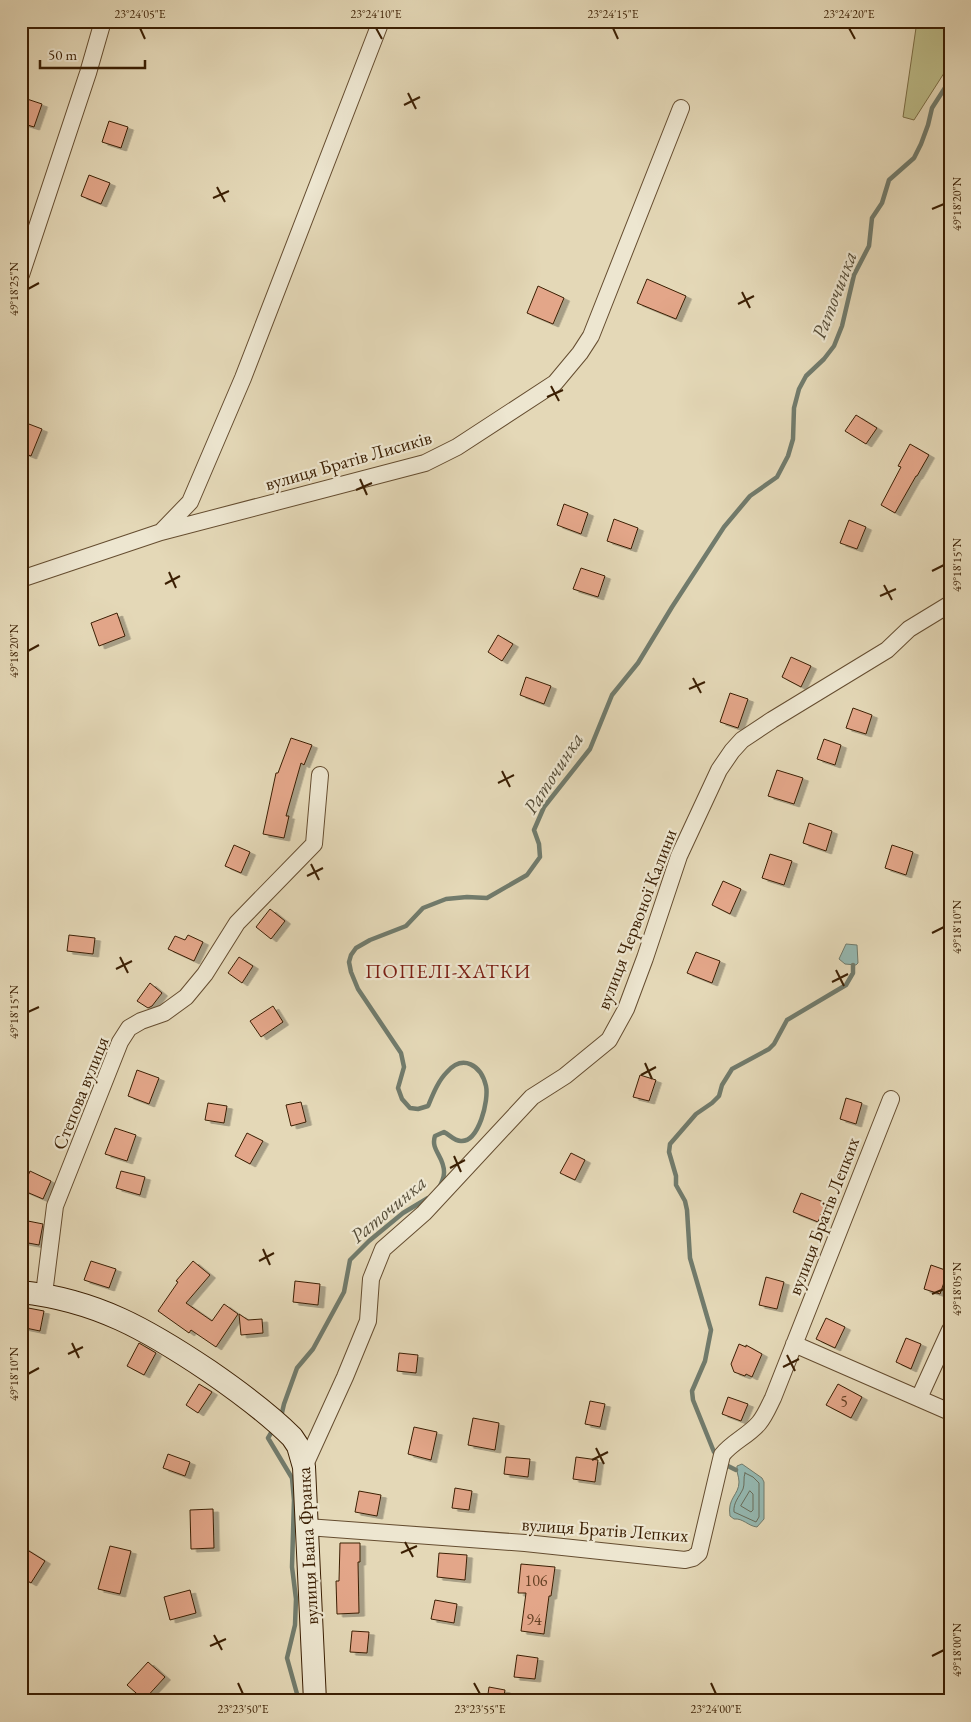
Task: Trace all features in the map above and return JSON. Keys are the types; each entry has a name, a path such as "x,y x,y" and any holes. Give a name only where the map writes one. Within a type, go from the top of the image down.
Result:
{"main road":[{"name":"вулиця Івана Франка","path":"21,1292 44,1294 84,1304 122,1318 166,1342 247,1397 292,1437 298,1446 304,1467 315,1701"}],"street":[{"path":"21,274 88,73 102,21"},
{"name":"вулиця Братів Лисиків","path":"160,532 190,502 240,387 381,21"},
{"name":"вулиця Братів Лисиків","path":"21,579 160,532 425,462 457,448 555,383 580,354 590,336 681,108"},
{"name":"вулиця Червоної Калини","path":"304,1467 368,1321 372,1279 383,1249 424,1213 532,1097 565,1076 608,1040 626,1008 679,856 719,770 732,751 742,740 887,650 908,629 950,604"},
{"name":"Степова вулиця","path":"44,1294 56,1206 120,1042 129,1028 141,1021 164,1013 186,997 205,974 237,923 314,844 320,775"},
{"name":"вулиця Братів Лепких","path":"307,1527 525,1543 685,1560 693,1558 699,1553 702,1545 722,1455 729,1446 754,1429 761,1421 794,1344 891,1099"},
{"path":"919,1398 950,1330"},
{"path":"794,1344 950,1412"}],"green space":[{"path":"917,21 950,21 950,68 946,70 914,120 903,117"}],"water":[{"path":"846,944 857,945 858,963 856,965 845,964 839,959"},
{"path":"742,1464 762,1478 764,1482 764,1519 757,1527 730,1516 730,1505 737,1490 739,1480 737,1466"}],"building":[{"path":"21,97 42,104 34,127 21,123"},
{"path":"109,121 128,127 121,148 102,142"},
{"path":"89,175 110,183 101,204 81,196"},
{"path":"647,279 686,296 676,319 637,303"},
{"path":"538,286 564,298 553,324 527,313"},
{"path":"856,415 877,428 866,444 845,431"},
{"path":"21,421 42,429 31,456 21,452"},
{"path":"910,444 929,455 895,513 881,505 901,467 898,466"},
{"path":"564,504 588,513 581,534 557,525"},
{"path":"614,519 638,528 631,549 607,541"},
{"path":"849,520 866,527 857,549 840,543"},
{"path":"581,568 605,576 598,597 573,589"},
{"path":"117,613 125,636 99,646 91,623"},
{"path":"498,635 513,644 502,661 488,652"},
{"path":"791,657 811,666 801,687 782,677"},
{"path":"526,677 551,686 544,704 520,695"},
{"path":"730,693 748,699 738,728 720,722"},
{"path":"853,708 872,715 866,734 846,728"},
{"path":"291,738 312,745 304,765 301,763 286,816 289,816 284,838 263,834 276,773 278,773"},
{"path":"824,739 841,745 835,765 817,759"},
{"path":"777,770 803,778 794,804 768,796"},
{"path":"809,823 832,831 826,851 803,843"},
{"path":"234,845 250,852 241,873 225,866"},
{"path":"892,845 913,852 906,875 885,868"},
{"path":"770,854 792,861 784,885 762,878"},
{"path":"723,881 741,889 730,914 712,905"},
{"path":"270,909 285,921 271,939 256,927"},
{"path":"69,935 95,938 93,954 67,951"},
{"path":"188,935 203,942 194,961 168,949 175,936 185,940"},
{"path":"696,952 720,961 712,983 687,973"},
{"path":"239,957 253,966 242,983 228,973"},
{"path":"150,983 162,993 152,1006 148,1008 137,1001"},
{"path":"273,1006 283,1022 261,1037 250,1021"},
{"path":"137,1070 159,1078 149,1104 128,1096"},
{"path":"640,1075 656,1080 649,1101 633,1097"},
{"path":"846,1098 862,1103 856,1124 840,1119"},
{"path":"301,1102 306,1122 291,1126 286,1105"},
{"path":"208,1103 227,1106 224,1123 205,1120"},
{"path":"115,1128 136,1135 127,1161 105,1154"},
{"path":"247,1133 263,1141 250,1164 235,1156"},
{"path":"571,1153 585,1160 575,1180 560,1173"},
{"path":"30,1171 51,1181 43,1199 22,1190"},
{"path":"121,1171 145,1177 140,1195 116,1188"},
{"path":"801,1193 826,1203 818,1222 793,1212"},
{"path":"28,1221 43,1224 39,1245 23,1242"},
{"path":"91,1261 116,1269 109,1288 84,1280"},
{"path":"193,1261 210,1275 186,1303 212,1321 224,1304 238,1314 216,1347 191,1330 189,1333 158,1311 178,1282 176,1281"},
{"path":"931,1265 948,1271 940,1294 924,1289"},
{"path":"766,1277 784,1282 777,1309 759,1305"},
{"path":"295,1281 320,1284 318,1305 293,1302"},
{"path":"23,1307 44,1311 40,1331 21,1327"},
{"path":"239,1314 248,1320 262,1319 263,1333 241,1335"},
{"path":"826,1318 845,1327 835,1348 816,1339"},
{"path":"906,1338 921,1344 911,1369 896,1362"},
{"path":"139,1343 156,1353 144,1375 127,1366"},
{"path":"739,1344 746,1347 746,1345 762,1354 752,1377 734,1372 731,1364"},
{"path":"399,1353 418,1355 416,1373 397,1371"},
{"path":"199,1384 212,1392 198,1413 186,1405"},
{"path":"838,1384 862,1397 851,1418 826,1405"},
{"path":"728,1397 748,1404 741,1421 722,1414"},
{"path":"590,1401 605,1404 600,1427 585,1424"},
{"path":"473,1418 499,1423 495,1450 468,1445"},
{"path":"414,1427 437,1432 431,1460 408,1454"},
{"path":"168,1454 190,1462 185,1476 163,1468"},
{"path":"506,1457 530,1459 528,1477 504,1474"},
{"path":"576,1457 598,1460 595,1482 573,1479"},
{"path":"455,1488 472,1491 469,1510 452,1508"},
{"path":"359,1491 381,1495 377,1516 355,1512"},
{"path":"213,1509 214,1548 191,1549 190,1510"},
{"path":"340,1543 360,1543 360,1562 358,1562 359,1613 337,1614 336,1581 339,1581"},
{"path":"21,1546 45,1561 31,1583 21,1577"},
{"path":"110,1546 131,1551 120,1594 98,1589"},
{"path":"439,1553 467,1555 465,1580 437,1577"},
{"path":"521,1564 555,1567 544,1634 521,1631 526,1593 518,1593"},
{"path":"190,1590 196,1613 170,1620 164,1597"},
{"path":"435,1600 457,1604 454,1623 431,1619"},
{"path":"352,1631 369,1632 367,1653 350,1652"},
{"path":"517,1655 538,1658 535,1679 514,1677"},
{"path":"148,1662 165,1677 144,1700 127,1685"},
{"path":"489,1687 505,1690 503,1701 487,1701"}],"waterway":[{"name":"Раточинка","path":"439,1188 444,1167 434,1145 435,1136 444,1132 454,1139 461,1141 473,1135 478,1128 486,1101 487,1092 484,1079 480,1072 471,1064 459,1064 453,1067 441,1079 428,1106 418,1109 410,1108 402,1099 398,1088 404,1067 401,1053 358,989 351,972 349,962 351,955 356,948 370,940 406,926 423,908 446,899 487,898 527,875 540,857 539,844 534,830 544,807 590,749 612,695 638,663 724,527 750,496 777,477 788,456 793,439 794,408 799,389 806,376 824,359 834,346 842,326 854,275 869,246 872,218 882,203 889,180 914,158 928,125 932,108 950,80"},
{"path":"714,1452 693,1400 692,1391 705,1361 711,1330 690,1258 687,1210 685,1201 676,1185 676,1176 669,1152 670,1144 696,1114 719,1096 722,1085 732,1069 769,1049 774,1044 787,1020 846,985 853,973 853,965"},
{"name":"Раточинка","path":"281,1417 297,1368 313,1349 344,1292 350,1260 369,1241 403,1213 428,1198"},
{"name":"Раточинка","path":"274,1428 268,1438 292,1478 294,1500 292,1567 296,1599 295,1625 287,1658 299,1701"},
{"path":"728,1466 736,1470"}],"district":[{"name":"ПОПЕЛІ-ХАТКИ","path":"448,971"}]}
